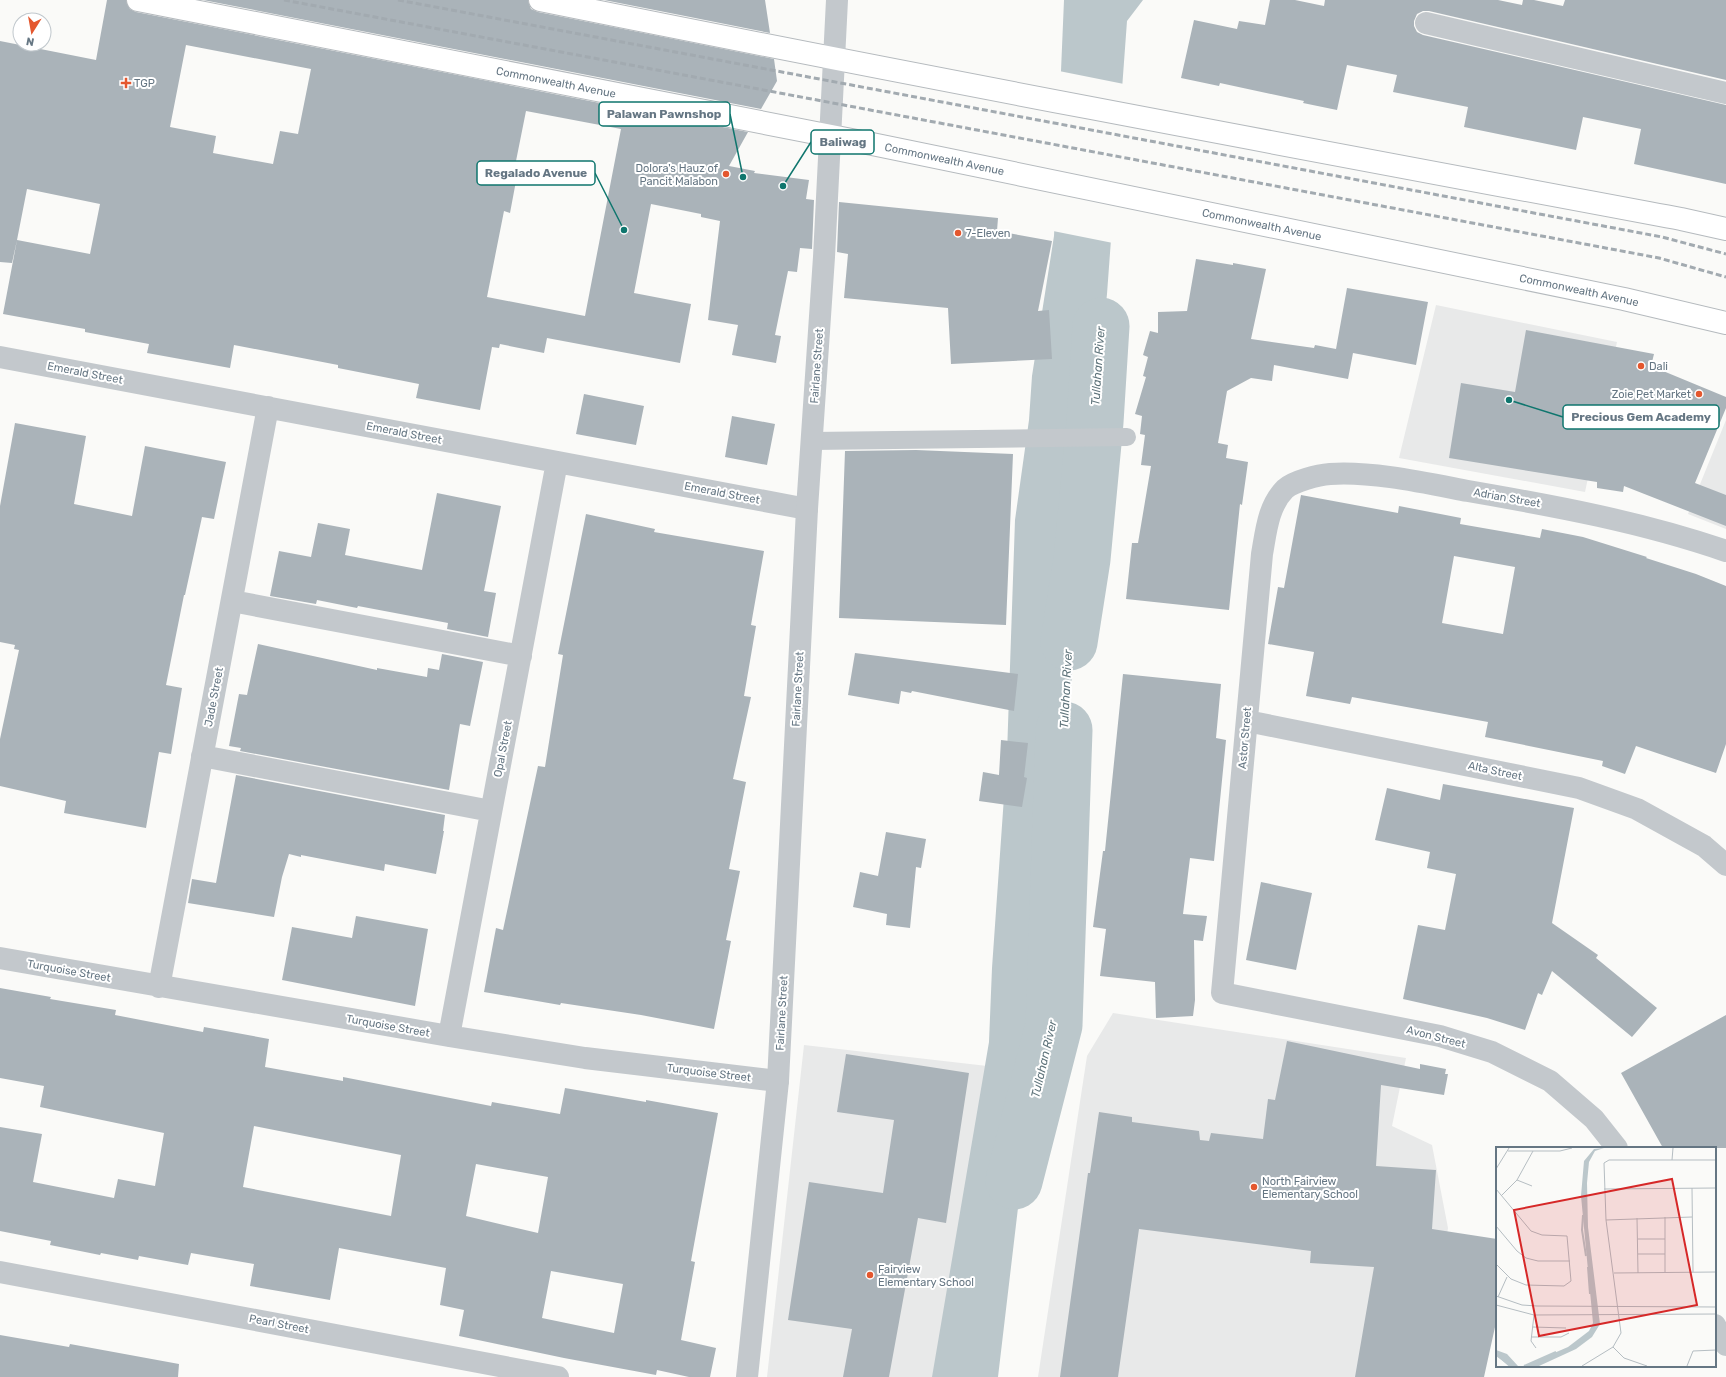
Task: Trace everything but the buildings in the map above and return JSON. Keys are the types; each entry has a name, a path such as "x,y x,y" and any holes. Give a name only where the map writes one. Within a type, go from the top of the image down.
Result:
{"main road":[{"name":"Commonwealth Avenue","path":"138,0 830,136 1624,299 1726,324"},
{"path":"540,0 834,59 1681,219 1726,229"}],"street":[{"name":"Fairlane Street","path":"747,1377 778,1081 807,509 837,0"},
{"path":"1426,23 1726,93"},
{"name":"Emerald Street","path":"0,357 807,509"},
{"name":"Jade Street","path":"159,987 268,407"},
{"name":"Opal Street","path":"449,1036 558,462"},
{"name":"Adrian Street","path":"1286,489 1311,477 1331,474 1358,474 1416,482 1584,512 1644,525 1726,551"},
{"name":"Astor Street","path":"1222,993 1262,554 1267,526 1274,505 1286,489"},
{"path":"232,601 521,656"},
{"name":"Alta Street","path":"1247,721 1578,788 1637,809 1704,846 1726,865"},
{"path":"202,756 491,811"},
{"name":"Turquoise Street","path":"0,958 159,987 586,1058 778,1081"},
{"name":"Avon Street","path":"1222,993 1440,1036 1492,1052 1550,1081 1594,1119 1616,1147"},
{"name":"Pearl Street","path":"0,1272 558,1377"},
{"path":"1716,1326 1726,1345"}],"lane":[{"path":"812,441 1127,437"}],"shaded area":[{"path":"1436,305 1617,342 1585,492 1399,458"},
{"path":"1726,420 1726,529 1688,514"},
{"name":"North Fairview Elementary School","path":"1113,1013 1406,1058 1392,1126 1432,1145 1448,1228 1433,1321 1422,1377 1038,1377 1087,1056"},
{"name":"Fairview Elementary School","path":"804,1045 996,1067 944,1377 767,1377"}],"water":[{"path":"1064,0 1143,0 1127,21 1107,294 1085,513 1052,923 1043,960 1048,1025 1024,1157 998,1377 932,1377 989,1042 992,968 1007,754 1015,520 1029,420 1032,376 1054,236"}],"pier":[{"path":"1059,71 1124,84 1113,243 1053,231"}],"waterway":[{"name":"Tullahan River","path":"1069,642 1082,559 1095,422 1101,326"},
{"name":"Tullahan River","path":"1014,1181 1054,1025 1064,730"}],"railway":[{"path":"284,0 1659,258 1726,277"},
{"path":"398,0 1662,237 1726,254"}],"place":[{"name":"TGP","path":"126,83"},
{"name":"Dolora's Hauz of Pancit Malabon","path":"726,174"},
{"name":"Palawan Pawnshop","path":"743,177"},
{"name":"Baliwag","path":"783,186"},
{"name":"Regalado Avenue","path":"624,230"},
{"name":"7-Eleven","path":"958,233"},
{"name":"Dali","path":"1641,366"},
{"name":"Zoie Pet Market","path":"1699,394"},
{"name":"Precious Gem Academy","path":"1509,400"},
{"name":"North Fairview Elementary School","path":"1254,1187"},
{"name":"Fairview Elementary School","path":"870,1275"}]}
